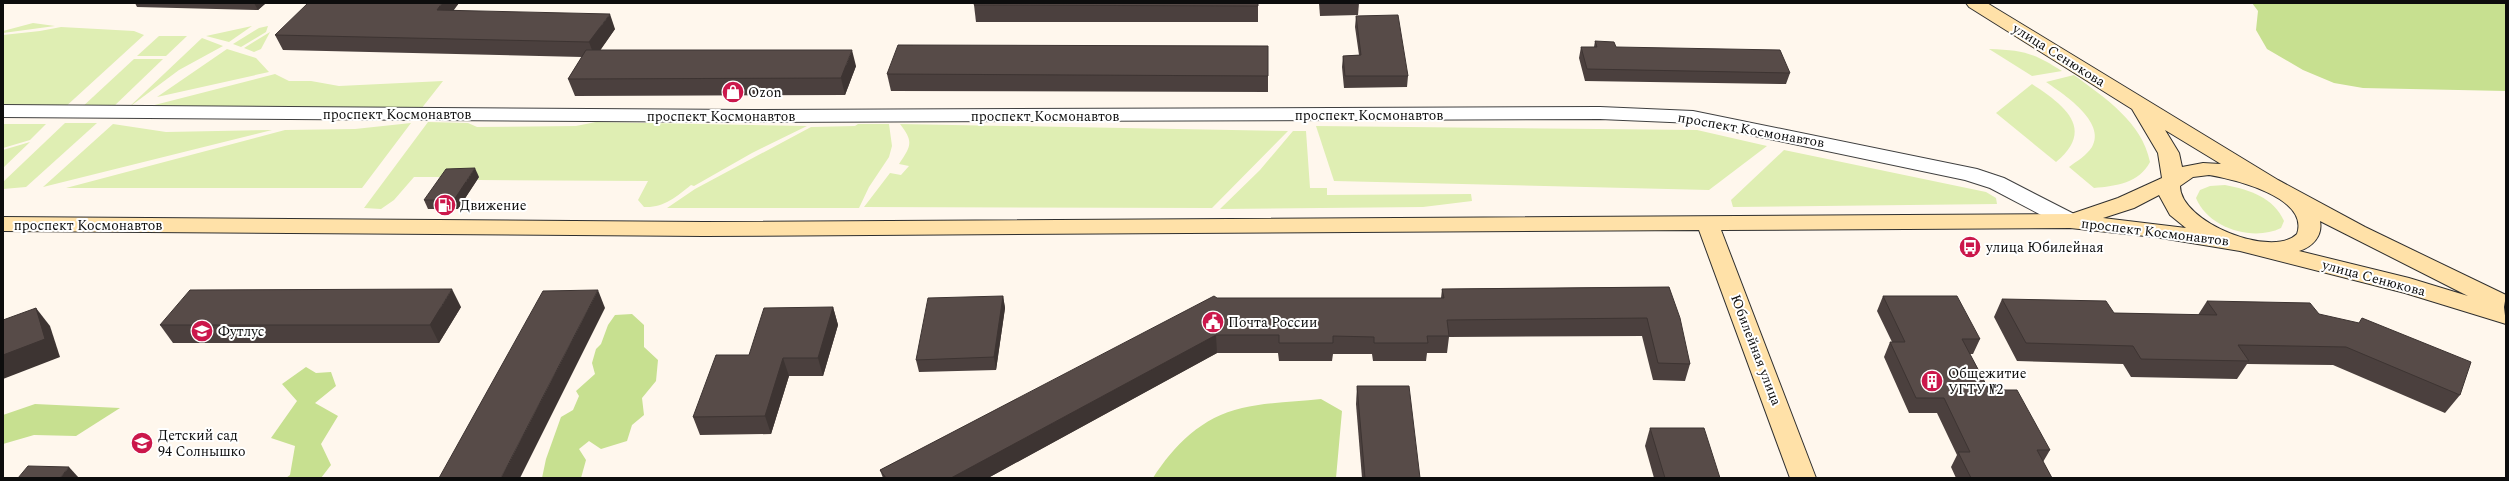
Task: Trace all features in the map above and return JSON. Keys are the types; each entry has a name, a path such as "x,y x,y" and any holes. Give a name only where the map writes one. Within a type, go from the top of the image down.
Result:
{"main road":[{"name":"улица Сенюкова","path":"1974,3 2079,66 2142,108 2291,198 2304,211 2310,223 2308,235 2299,243 2284,247 2263,248 2240,244"},
{"name":"улица Сенюкова","path":"2142,108 2172,160 2174,171 2172,181"},
{"name":"улица Сенюкова","path":"2506,306 2365,237 2274,187 2231,171 2209,168 2190,170 2176,176 2169,185 2170,197 2179,210 2200,227 2240,244 2409,286 2506,316"},
{"name":"проспект Космонавтов","path":"2070,221 2126,203 2172,181"},
{"name":"проспект Космонавтов","path":"3,224 704,228 2070,221 2190,235 2240,244"},
{"name":"Юбилейная улица","path":"1708,222 1803,478"}],"street":[{"name":"проспект Космонавтов","path":"3,111 735,116 1600,113 1693,117 1970,174 1997,183 2070,221"}],"green space":[{"path":"2252,3 2506,3 2506,91 2363,88 2334,83 2303,70 2267,49 2256,30 2258,11"},
{"path":"33,23 55,26 3,33 3,31"},
{"path":"252,26 229,42 206,36"},
{"path":"268,26 266,32 241,47 233,44 259,28"},
{"path":"61,27 134,31 144,35 63,109 3,109 3,35"},
{"path":"270,32 261,49 254,52 244,48"},
{"path":"159,36 187,36 166,56 137,56"},
{"path":"202,38 223,46 179,70 128,108"},
{"path":"227,49 256,58 269,72 157,97"},
{"path":"1989,49 2011,50 2035,56 2062,71 2032,76"},
{"path":"134,59 163,59 111,109 80,109"},
{"path":"275,74 289,81 311,81 339,86 443,81 421,109 139,109"},
{"path":"2074,75 2121,112 2139,135 2146,148 2150,162 2140,175 2126,182 2094,188 2069,167 2084,156 2092,147 2095,137 2093,128 2081,109 2046,82"},
{"path":"2032,84 2055,100 2071,118 2074,128 2074,139 2068,150 2056,162 1996,113"},
{"path":"428,122 468,123 477,127 576,126 596,122 807,126 752,153 694,186 691,185 669,201 658,206 644,207 638,200 648,181 478,180 479,177 414,177 394,200 381,209 364,208"},
{"path":"65,123 97,123 26,187 3,189 3,182"},
{"path":"411,123 362,188 66,188 285,130 355,129"},
{"path":"3,124 46,124 30,140 3,148"},
{"path":"113,124 166,132 272,130 43,187"},
{"path":"858,124 889,124 892,146 889,157 869,187 859,208 667,208 695,189 811,127 855,126"},
{"path":"900,124 1288,131 1212,208 864,207 890,173 901,175 909,166 899,164 906,153 909,144 907,135"},
{"path":"1316,126 1697,130 1767,146 1709,190 1334,181"},
{"path":"1293,131 1306,131 1310,188 1327,188 1327,195 1471,194 1472,201 1423,207 1220,209 1260,170"},
{"path":"30,142 3,168 3,150"},
{"path":"1784,150 1986,192 1996,198 1997,204 1733,207 1731,200"},
{"path":"2225,185 2252,192 2267,200 2274,206 2284,221 2281,228 2270,232 2245,233 2232,230 2210,217 2196,198 2200,190 2210,186"},
{"path":"632,314 644,325 644,347 658,360 656,381 642,398 644,415 632,425 627,441 601,449 589,441 579,449 586,460 581,478 542,478 546,459 561,417 573,410 579,396 576,391 595,374 592,363 596,349 601,344 608,325 615,315"},
{"path":"306,367 316,373 331,372 336,386 315,403 338,416 321,444 331,465 321,478 286,478 290,475 295,446 271,438 297,401 282,384"},
{"path":"1321,399 1342,411 1336,478 1153,478 1170,454 1190,434 1214,418 1228,412 1252,406"},
{"path":"35,404 120,408 76,436 34,435 3,444 3,415"}],"building":[{"path":"308,3 442,3 437,10 610,14 589,42 275,35"},
{"path":"975,3 1258,3 1258,6 974,5"},
{"path":"1398,15 1408,76 1345,76 1343,56 1361,55 1356,16"},
{"path":"1595,41 1614,42 1616,47 1780,50 1790,73 1587,69 1581,47 1597,47"},
{"path":"898,45 1268,46 1268,76 887,74"},
{"path":"586,50 852,50 841,78 568,79"},
{"path":"475,168 454,200 424,200 446,169"},
{"path":"1669,287 1680,318 1690,364 1658,363 1647,318 1447,320 1449,336 1427,336 1428,343 1374,343 1374,337 1333,336 1333,343 1279,343 1279,335 1216,335 951,478 886,478 880,470 1214,296 1217,298 1444,298 1442,289"},
{"path":"452,289 430,325 160,325 190,290"},
{"path":"598,290 501,478 439,478 543,291"},
{"path":"1003,296 994,357 916,360 928,298"},
{"name":"Общежитие УГТУ №2","path":"1883,296 1957,296 1980,339 1962,339 1989,390 2017,390 2050,450 2037,450 2052,478 1971,478 1958,452 1970,452 1944,398 1916,398 1890,342 1905,342"},
{"path":"2002,299 2106,301 2114,313 2217,315 2207,301 2310,303 2319,314 2359,323 2362,318 2471,362 2460,395 2346,347 2238,345 2249,361 2141,359 2133,346 2026,343"},
{"path":"833,307 818,358 783,358 765,416 693,417 716,355 749,355 764,308"},
{"path":"36,308 45,339 3,355 3,320"},
{"path":"1357,386 1409,386 1420,478 1365,478"},
{"path":"1650,428 1704,428 1720,478 1665,478"},
{"path":"28,466 69,467 60,478 18,478"}],"place":[{"name":"Ozon","path":"733,92"},
{"name":"Движение","path":"445,205"},
{"name":"улица Юбилейная","path":"1970,247"},
{"name":"Почта России","path":"1213,322"},
{"name":"Футлус","path":"202,331"},
{"name":"Общежитие УГТУ №2","path":"1932,381"},
{"name":"Детский сад 94 Солнышко","path":"142,443"}]}
